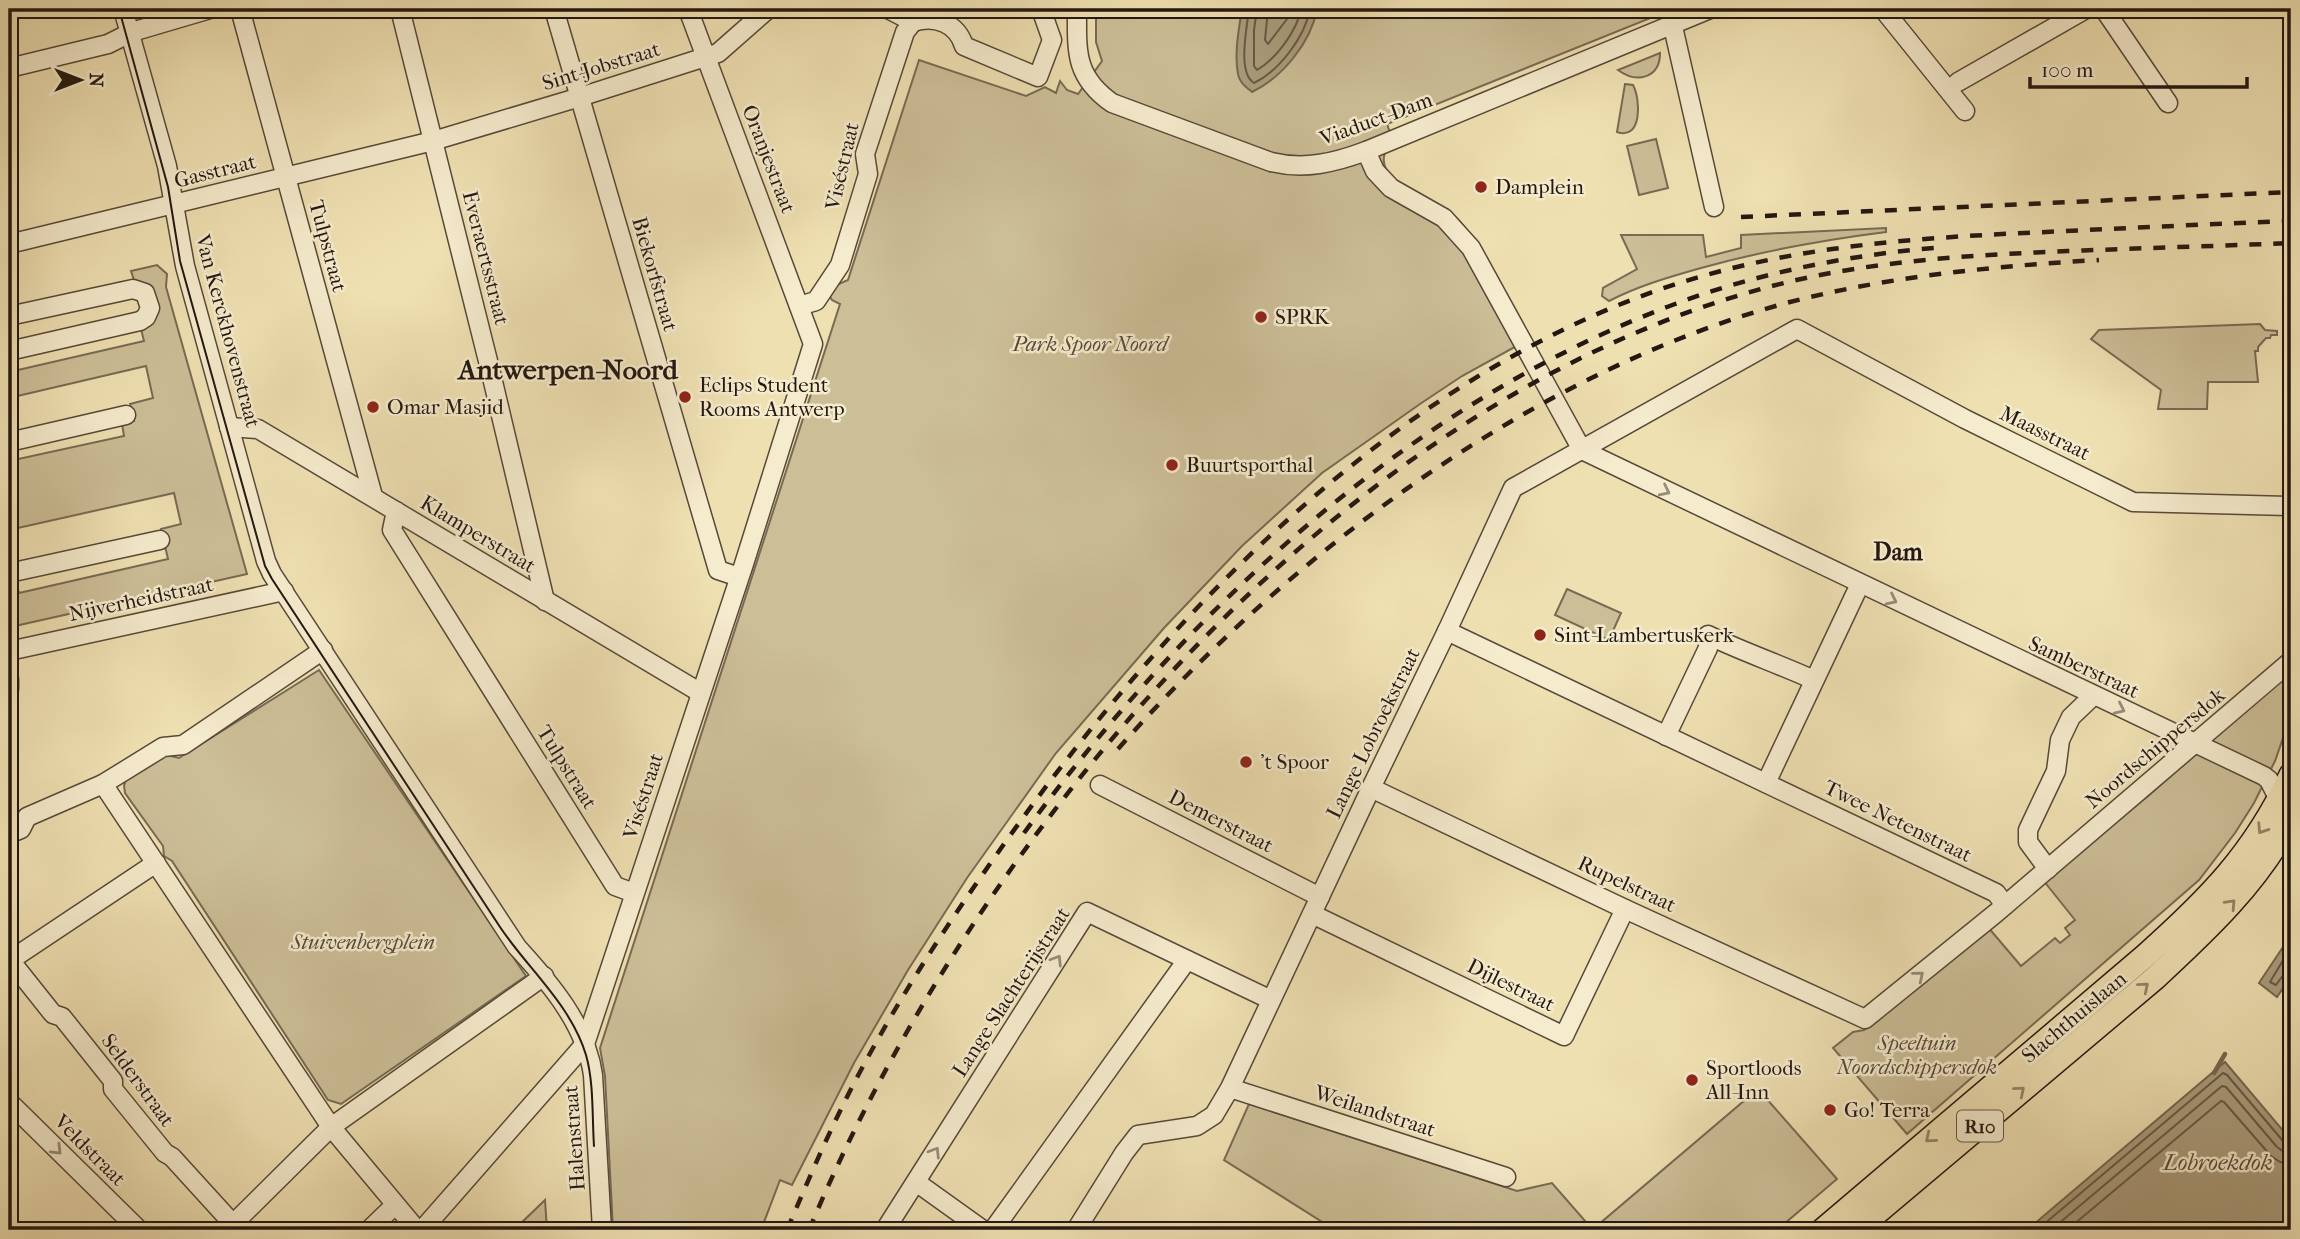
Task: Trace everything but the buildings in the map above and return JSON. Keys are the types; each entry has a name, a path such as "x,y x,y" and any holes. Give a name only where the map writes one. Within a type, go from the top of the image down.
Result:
{"main road":[{"name":"Slachthuislaan","path":"1856,1230 2155,978 2234,902 2260,869 2285,809 2291,775"},
{"name":"Slachthuislaan","path":"1824,1230 2191,915 2285,809"}],"street":[{"name":"Van Kerckhovenstraat","path":"123,9 167,166 185,266 266,561 323,650"},
{"path":"9,68 108,44 130,33 210,9"},
{"name":"Tulpstraat","path":"240,9 373,496"},
{"name":"Everaertsstraat","path":"400,9 545,601"},
{"name":"Biekorfstraat","path":"554,9 718,570 739,577"},
{"name":"Oranjestraat","path":"688,9 806,326"},
{"name":"Sint-Jobstraat","path":"433,141 718,53 768,9"},
{"path":"888,9 913,22 926,18 946,23 961,38 964,46 1038,77 1052,40 1041,9"},
{"name":"Viaduct-Dam","path":"1077,9 1077,54 1084,76 1112,103 1270,162 1311,166 1366,151 1671,16 1710,9"},
{"path":"1883,9 1965,111"},
{"path":"1958,82 2085,9"},
{"path":"2104,9 2168,103"},
{"path":"1671,16 1714,207"},
{"name":"Viséstraat","path":"799,306 816,301 839,265 868,173 865,154 905,32 913,22"},
{"name":"Gasstraat","path":"9,244 433,141"},
{"path":"1366,151 1375,171 1391,188 1444,218 1471,248 1582,450"},
{"path":"9,316 133,289 145,293 150,302 149,313 140,321 9,351"},
{"name":"Viséstraat","path":"420,1230 585,1044 813,344 806,326"},
{"name":"Lange Lobroekstraat","path":"1076,1230 1138,1135 1197,1126 1214,1115 1230,1088 1513,488 1797,329"},
{"name":"Maasstraat","path":"1797,329 1965,419 2133,502 2291,506"},
{"path":"9,442 126,415"},
{"name":"Klamperstraat","path":"229,426 258,429 701,693"},
{"name":"Samberstraat","path":"1582,450 2264,776 2285,809"},
{"name":"Tulpstraat","path":"396,511 392,530 499,702 615,886 634,893"},
{"path":"9,573 160,540"},
{"path":"1766,783 1860,584"},
{"name":"Nijverheidstraat","path":"9,651 284,591"},
{"name":"Twee Netenstraat","path":"1447,631 1996,893 2005,905"},
{"path":"1666,736 1707,648 1707,635 1750,655 1767,658 1814,681"},
{"path":"9,834 21,829 27,817 103,784 163,747 183,745 323,650 517,947 544,976 575,1023 585,1044"},
{"name":"Noordschippersdok","path":"1865,1019 2048,869 2291,661"},
{"path":"2048,869 2028,842 2028,830 2056,771 2060,740 2071,717 2093,696"},
{"path":"103,784 331,1127 395,1205 420,1230"},
{"name":"Demerstraat","path":"1100,785 1320,897"},
{"name":"Rupelstraat","path":"1371,788 1865,1019"},
{"path":"9,961 156,863"},
{"name":"Dijlestraat","path":"1312,914 1564,1036 1625,909"},
{"name":"Lange Slachterijstraat","path":"885,1230 1087,912 1271,1000"},
{"path":"993,1230 1187,960"},
{"name":"Selderstraat","path":"9,961 53,1014 62,1017 113,1081 113,1090 230,1227"},
{"path":"230,1227 331,1127 544,976"},
{"name":"Halenstraat","path":"585,1044 593,1075 603,1230"},
{"name":"Weilandstraat","path":"1230,1088 1506,1177"},
{"name":"Veldstraat","path":"9,1102 139,1230"},
{"path":"916,1182 983,1230"},
{"path":"369,1230 395,1205"}],"green space":[{"name":"Park Spoor Noord","path":"1096,9 1506,9 1508,14 1535,9 1662,9 1663,13 1387,124 1395,146 1385,153 1384,163 1388,173 1408,189 1452,214 1462,224 1531,338 1462,376 1322,473 1242,546 1164,628 1056,753 967,878 908,970 854,1063 792,1185 780,1180 761,1230 613,1230 605,1076 600,1048 840,304 829,295 832,287 848,280 919,60 1026,96 1045,87 1056,93 1060,81 1067,90 1078,94 1102,61 1096,42"},
{"path":"1660,53 1656,68 1646,76 1633,77 1618,70"},
{"path":"1625,84 1633,85 1638,109 1635,125 1631,131 1625,133 1617,132"},
{"path":"1656,139 1668,188 1639,195 1627,146"},
{"path":"1886,228 1886,232 1793,247 1689,271 1609,301 1602,296 1603,288 1637,269 1621,235 1703,235 1706,257 1741,248 1741,235"},
{"path":"157,265 167,274 166,287 247,574 15,626 9,584 16,582 19,593 168,559 161,529 181,524 174,493 9,530 9,461 124,436 122,424 134,421 130,404 153,398 146,366 9,398 9,372 144,341 141,329 140,282 134,280 131,271"},
{"path":"2260,324 2265,330 2277,331 2277,335 2266,338 2258,351 2255,351 2258,382 2208,382 2207,409 2158,409 2161,390 2091,339 2099,330"},
{"path":"1567,589 1621,613 1609,640 1555,615"},
{"name":"Stuivenbergplein","path":"319,670 526,976 341,1104 328,1100 172,861 164,856 163,846 125,793 124,786 126,779 163,754 179,758"},
{"name":"Speeltuin Noordschippersdok","path":"2291,670 2291,715 2275,761 2235,833 2199,880 1907,1134 1833,1048 1853,1032 1864,1030 1987,926 2021,966 2055,938 2060,943 2070,935 2065,928 2075,920 2043,880 2148,796"},
{"path":"1758,1089 1837,1179 1777,1230 1602,1230 1598,1225"},
{"path":"1249,1104 1517,1191 1552,1183 1593,1230 1335,1230 1224,1160"},
{"path":"545,1200 547,1230 517,1230 517,1227"}],"water":[{"path":"1242,9 1317,9 1309,34 1294,57 1285,68 1252,92 1240,79 1237,66 1237,41"},
{"path":"2291,935 2291,976 2277,997 2259,983"},
{"name":"Lobroekdok","path":"2225,1062 2291,1140 2291,1230 2027,1230"}],"waterway":[{"path":"2214,1073 2225,1054"}],"tram line":[{"path":"119,9 168,187 180,261 265,566 500,927 570,1020 589,1066 594,1146"}],"railway":[{"path":"1741,217 2291,192"},
{"path":"787,1230 841,1109 892,1014 961,906 1064,763 1138,673 1219,586 1305,504 1398,430 1496,366 1598,313 1706,275 1748,264 1832,249 1917,240 2291,221"},
{"path":"809,1230 881,1079 970,928 1076,783 1196,647 1328,524 1471,420 1624,338 1784,283 1819,275 1962,257 2291,243"},
{"path":"1024,833 1088,750 1158,670 1232,593 1312,521 1396,455 1485,396 1578,346 1675,304 1708,293 1808,266 1877,254 1945,247"},
{"path":"1118,749 1186,676 1260,606 1339,539 1423,477 1511,422 1602,373 1695,333 1790,302 1828,293 1943,274 2099,260"}],"place":[{"name":"Damplein","path":"1481,187"},
{"name":"SPRK","path":"1261,317"},
{"name":"Eclips Student Rooms Antwerp","path":"685,397"},
{"name":"Omar Masjid","path":"373,407"},
{"name":"Buurtsporthal","path":"1172,465"},
{"name":"Sint-Lambertuskerk","path":"1540,635"},
{"name":"'t Spoor","path":"1246,762"},
{"name":"Sportloods All-Inn","path":"1692,1080"},
{"name":"Go! Terra","path":"1830,1110"}],"district":[{"name":"Antwerpen-Noord","path":"568,369"},
{"name":"Dam","path":"1898,552"}]}
